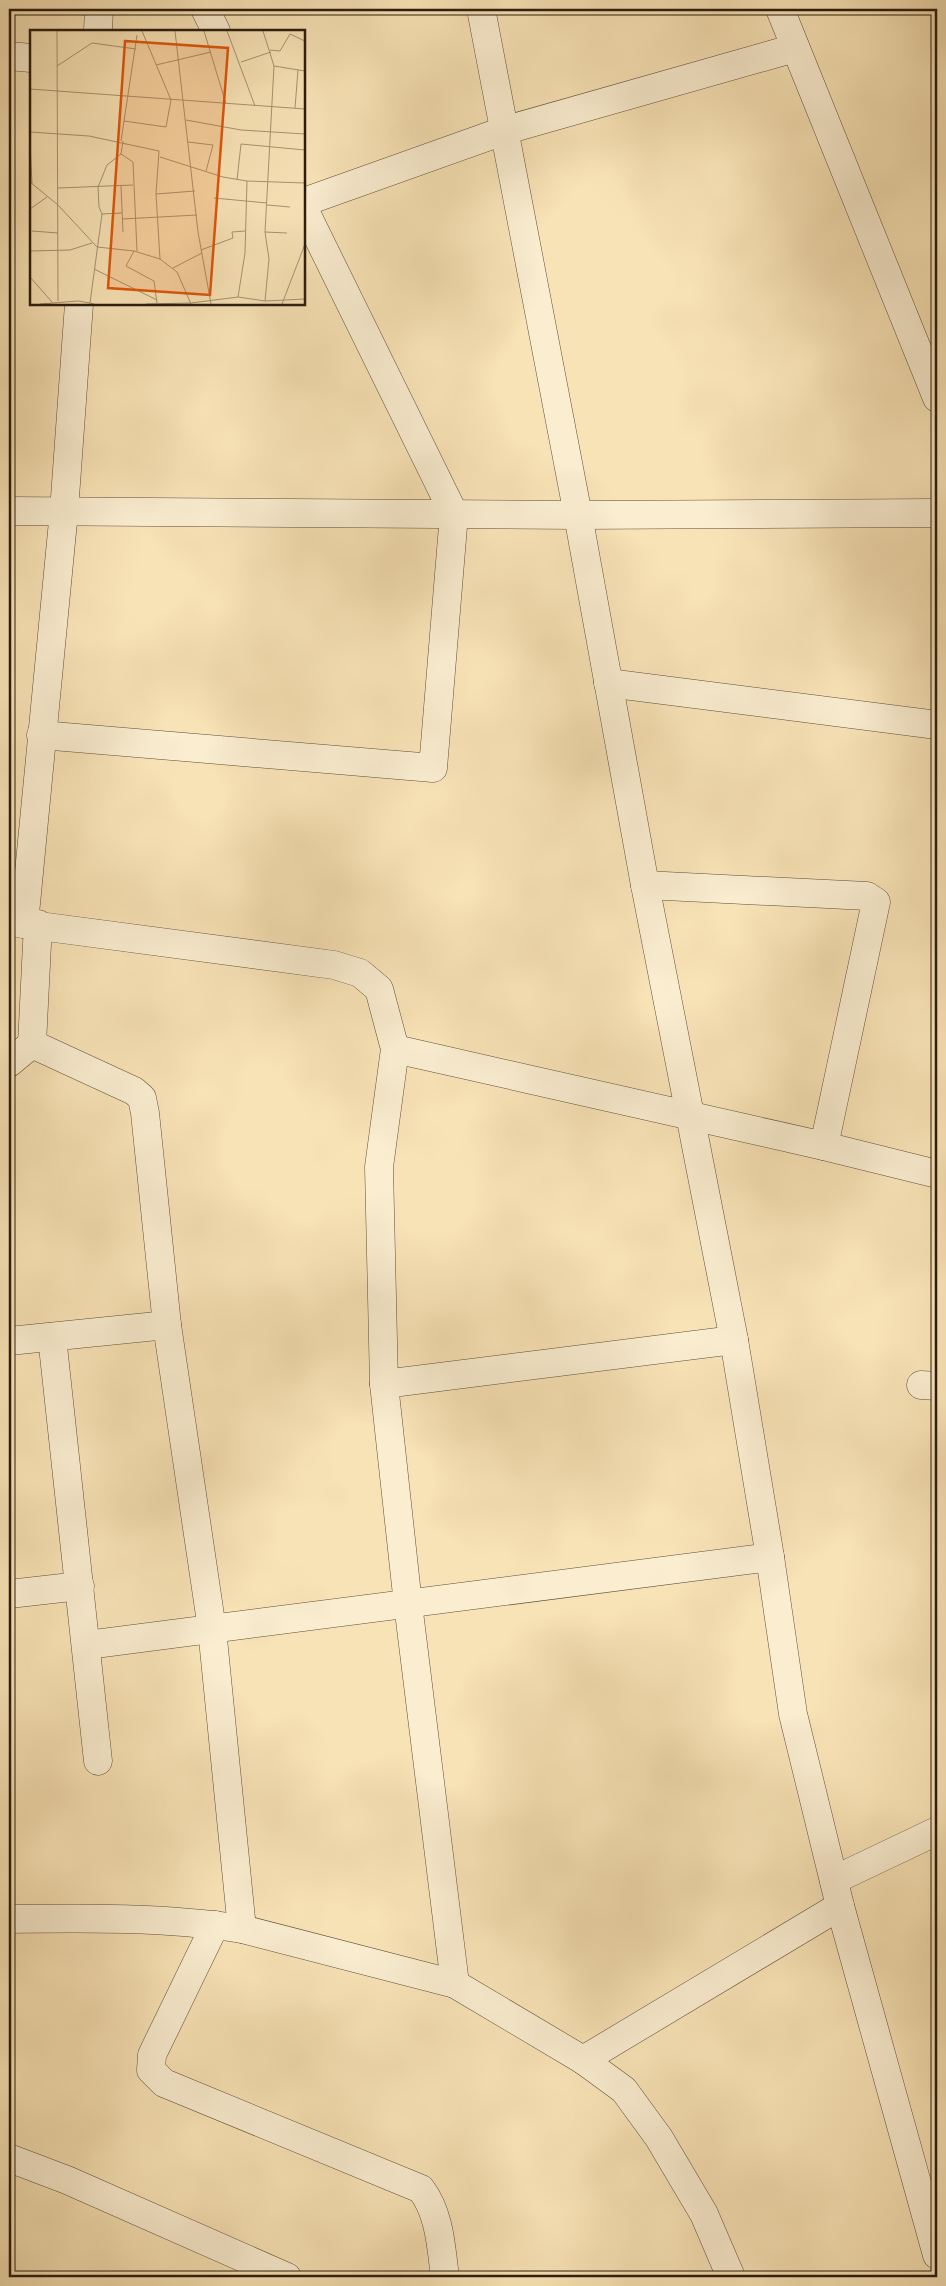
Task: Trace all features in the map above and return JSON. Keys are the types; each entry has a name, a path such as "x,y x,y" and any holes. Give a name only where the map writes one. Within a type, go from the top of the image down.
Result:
{"street":[{"path":"98,30 99,9"},
{"path":"205,9 216,30"},
{"path":"481,9 506,130 578,515 644,885 734,1340 794,1714 840,1906 937,2255"},
{"path":"780,9 937,398"},
{"path":"305,202 506,130 796,48"},
{"path":"9,56 30,58"},
{"path":"41,735 433,768 454,514 305,212"},
{"path":"32,1044 23,924 64,511 79,305"},
{"path":"9,511 578,515 937,513"},
{"path":"608,683 937,725"},
{"path":"644,885 867,896 876,902 824,1146"},
{"path":"23,924 334,965 360,973 378,988 395,1049 379,1167 384,1384 408,1604 455,1984"},
{"path":"9,1062 32,1044"},
{"path":"32,1044 134,1091 142,1098 167,1325 212,1629 242,1929"},
{"path":"395,1049 824,1146 937,1174"},
{"path":"9,1341 167,1325"},
{"path":"52,1337 87,1645 98,1761"},
{"path":"384,1384 734,1340"},
{"path":"87,1645 770,1557"},
{"path":"9,1594 80,1586"},
{"path":"834,1880 937,1832"},
{"path":"583,2060 840,1906"},
{"path":"9,1918 112,1918 215,1924 242,1929 455,1984 583,2060 624,2090 659,2138 704,2214 731,2277"},
{"path":"215,1924 152,2055 151,2070 164,2082 421,2189 431,2202 435,2216 446,2277"},
{"path":"9,2158 67,2180 287,2277"}]}
